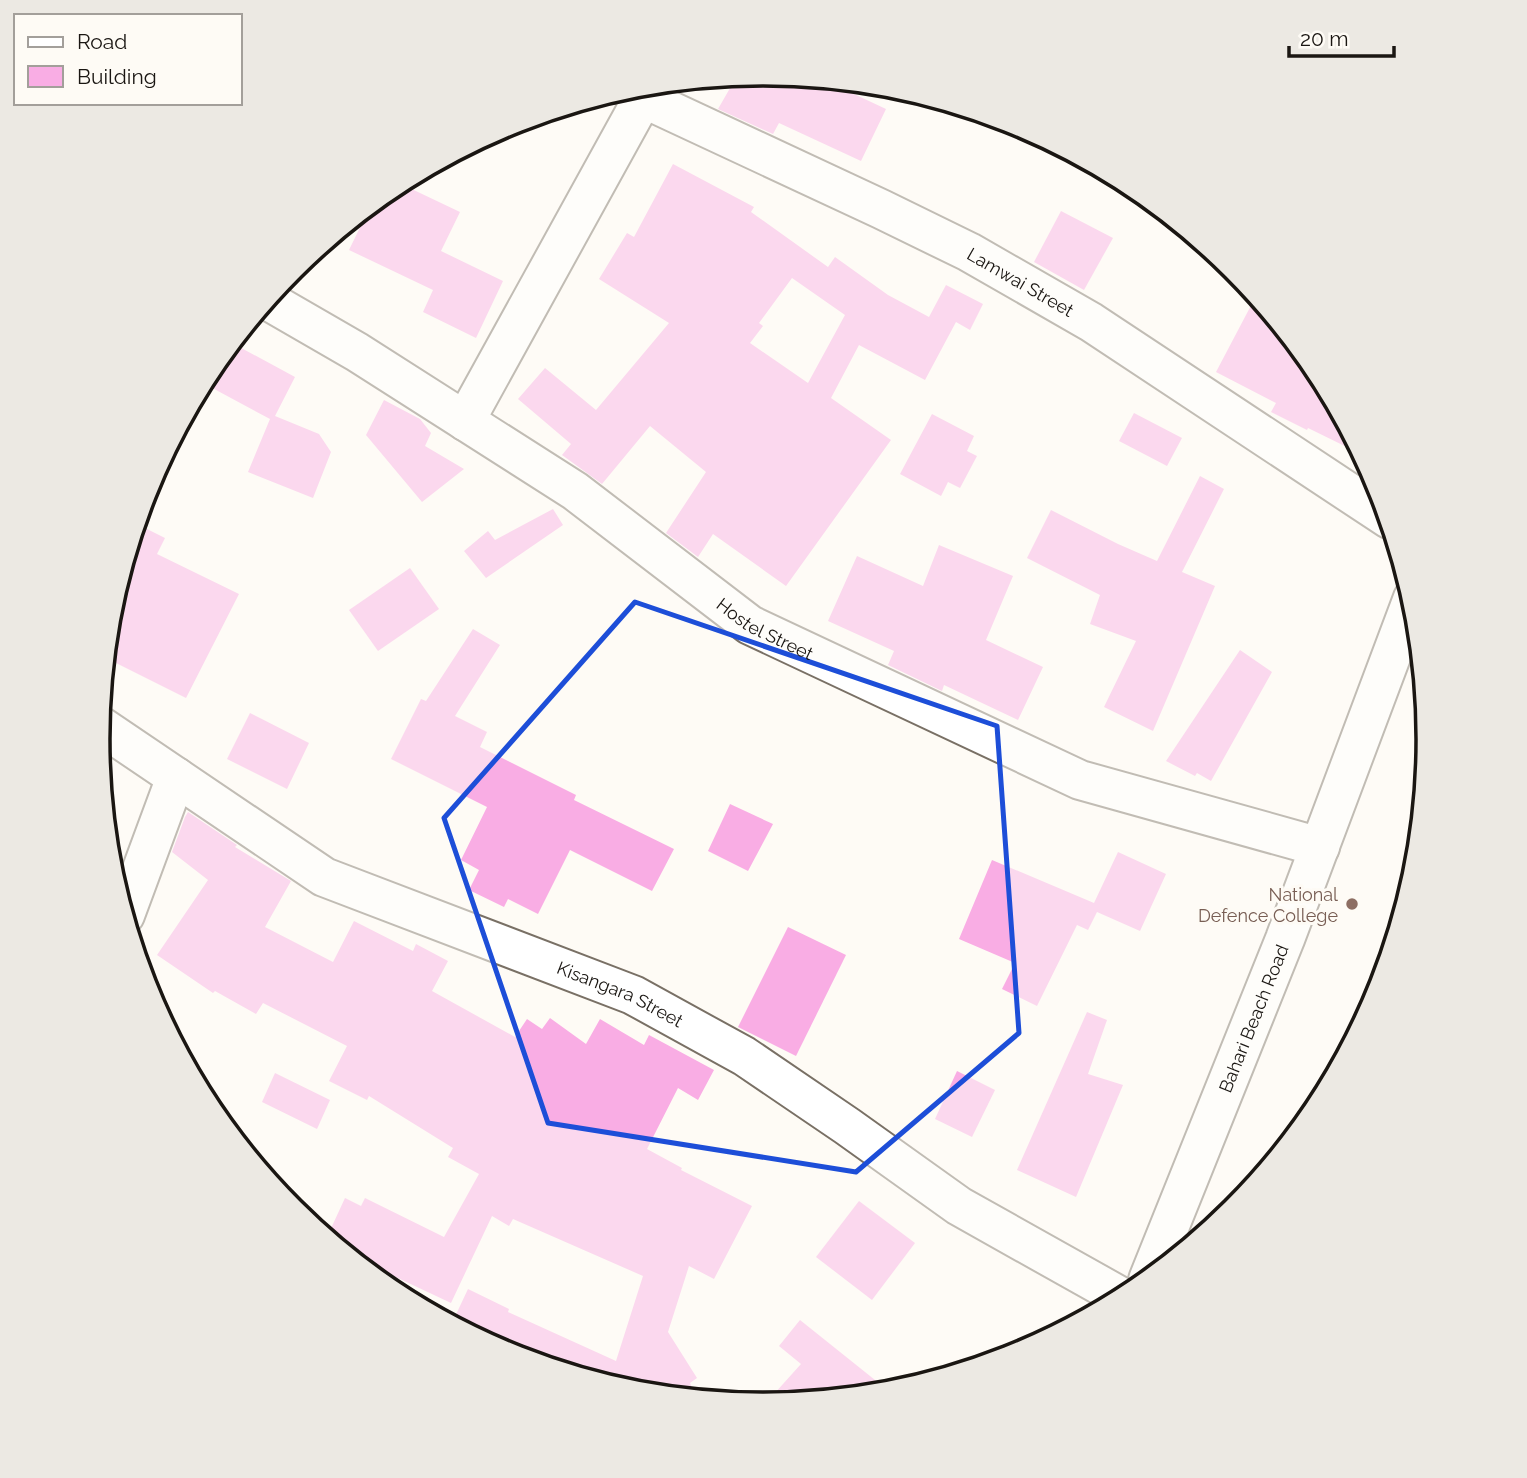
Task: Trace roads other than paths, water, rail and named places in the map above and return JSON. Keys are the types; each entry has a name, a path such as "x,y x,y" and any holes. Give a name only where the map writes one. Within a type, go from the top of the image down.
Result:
{"street":[{"name":"Lamwai Street","path":"643,97 980,258 1091,322 1375,510"},
{"path":"465,421 632,99"},
{"name":"Hostel Street","path":"275,305 357,352 575,491 750,625 1080,780 1320,847"},
{"name":"Bahari Beach Road","path":"1156,1261 1285,939 1405,618"},
{"name":"Kisangara Street","path":"110,733 324,877 633,995 755,1064 960,1206 1111,1291"},
{"path":"131,899 176,777"}],"place":[{"name":"National Defence College","path":"1352,904"}]}
